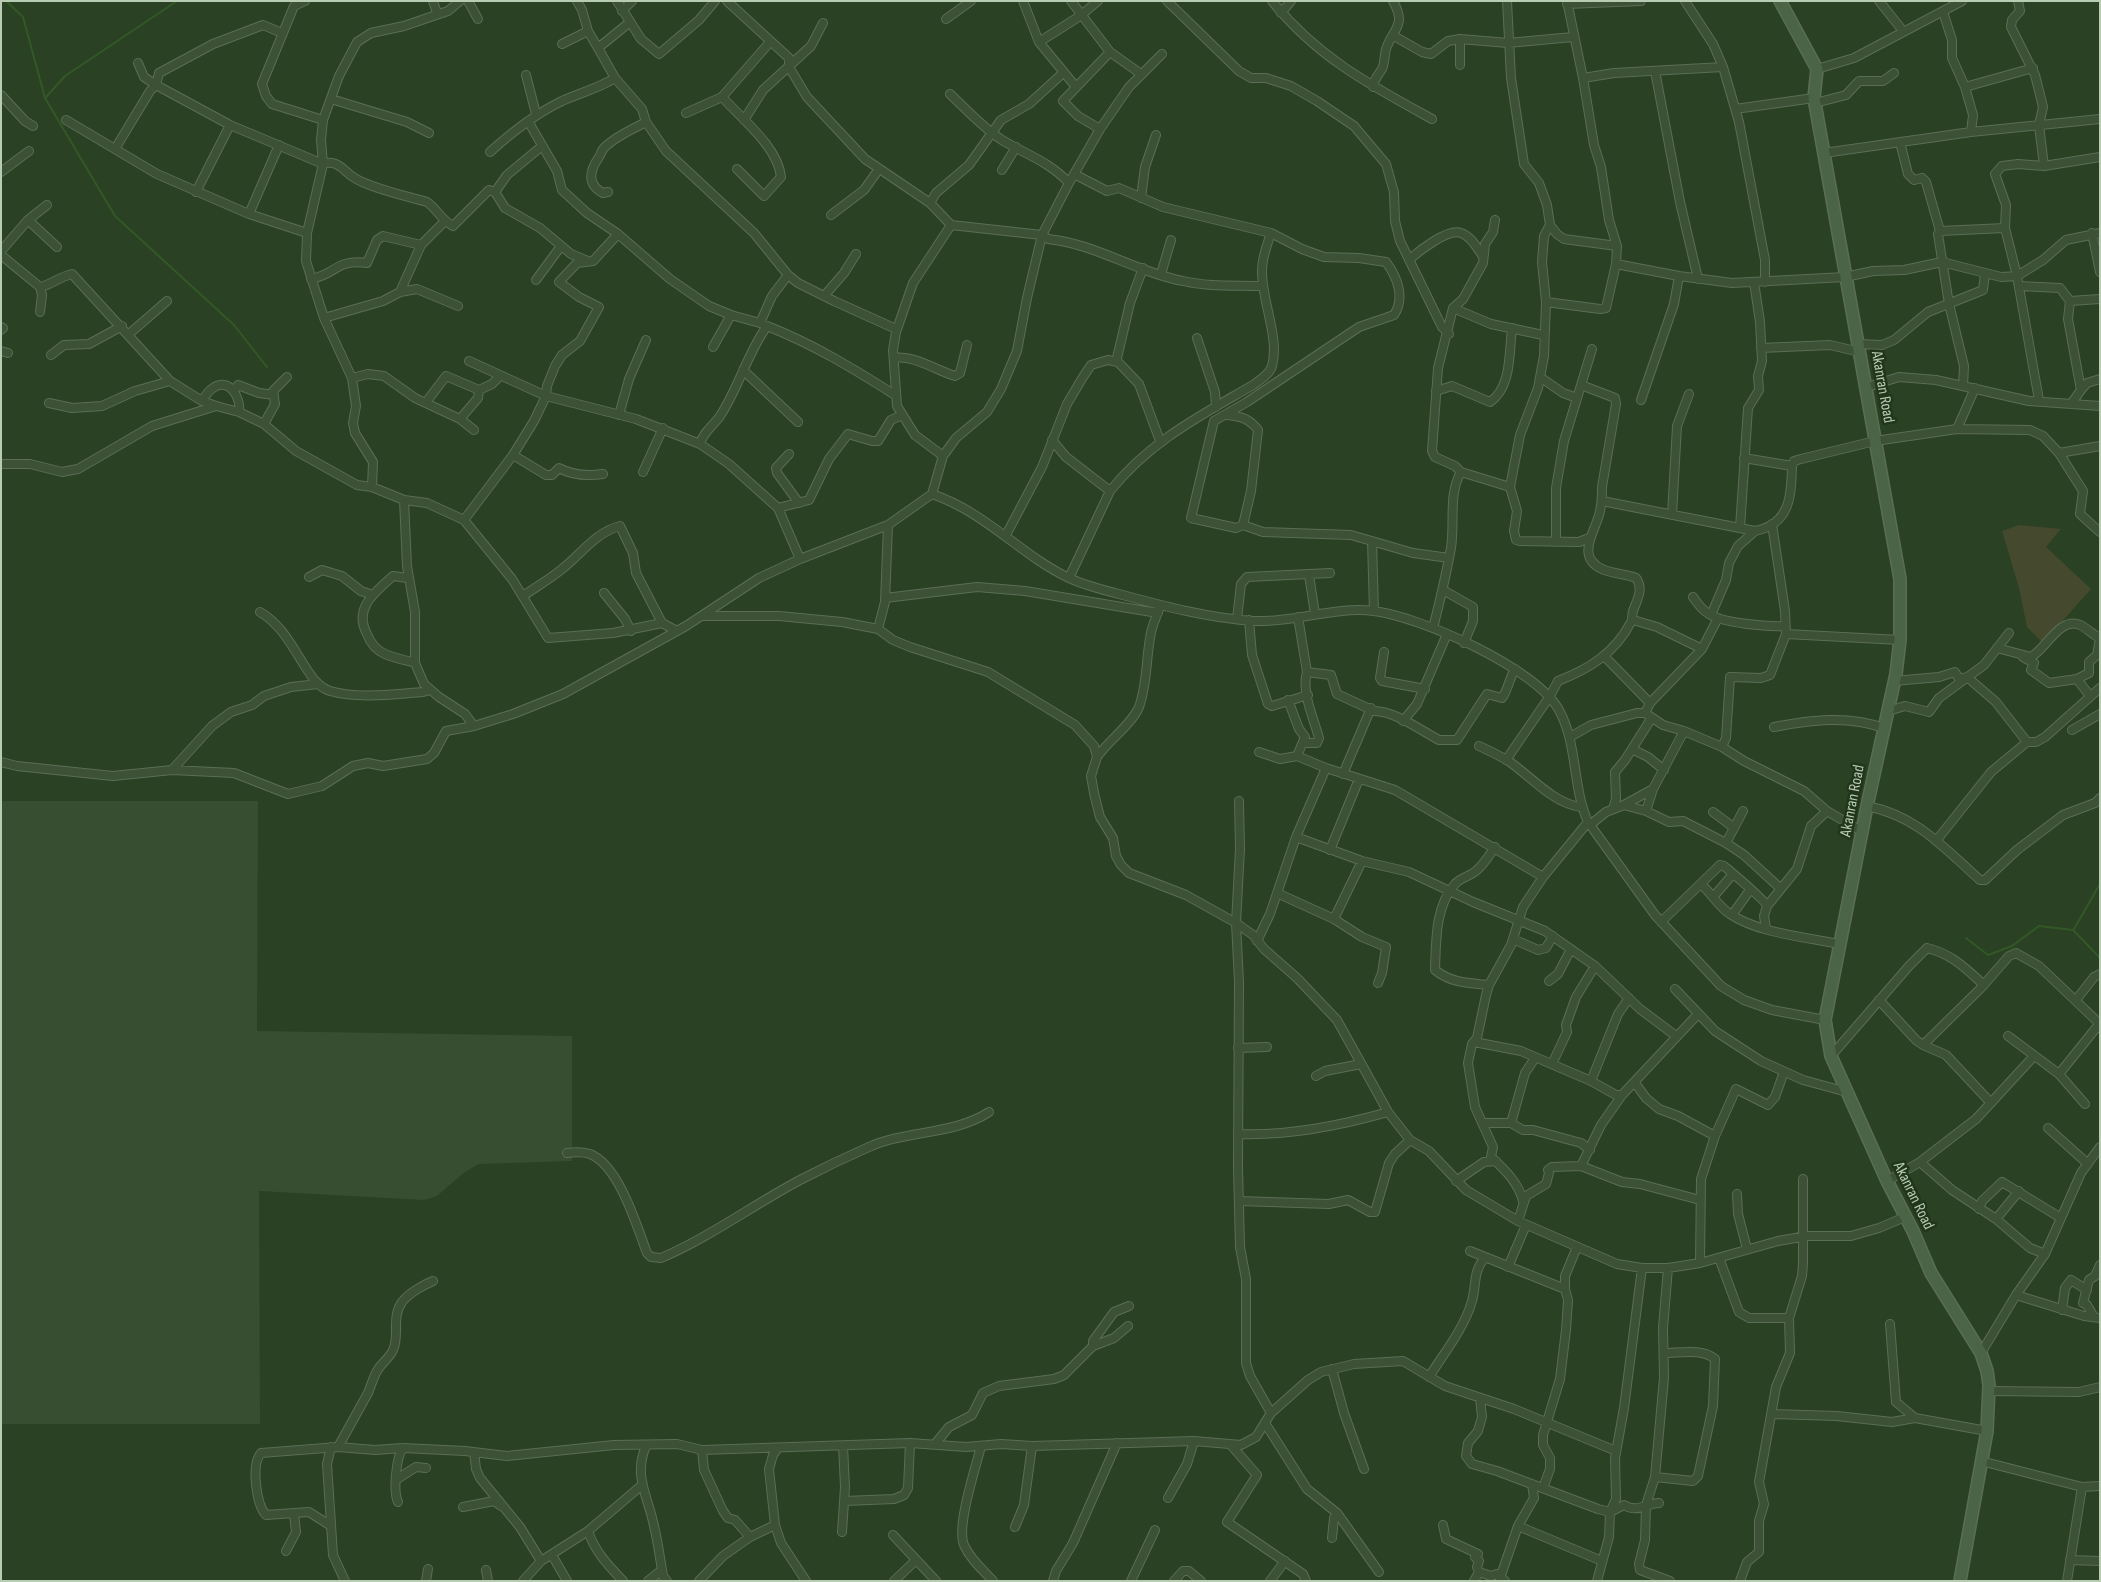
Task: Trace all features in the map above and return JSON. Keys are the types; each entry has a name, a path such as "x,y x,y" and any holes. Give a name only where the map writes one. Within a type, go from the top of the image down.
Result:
{"main road":[{"path":"1783,2 1817,69"},
{"name":"Akanran Road","path":"1817,69 1814,101 1900,579 1900,640 1894,681 1867,806 1864,832 1839,944 1825,1020 1831,1056 1887,1181 1913,1231 1931,1273 1981,1353 1989,1390 1987,1431 1960,1581"}],"street":[{"path":"305,1 294,6 262,84 266,96 272,104 324,120"},
{"path":"433,1 437,13"},
{"path":"372,487 373,462 355,433 353,423 356,406 352,378 324,318 306,261 308,233 323,164 321,140 324,120 339,76 357,42 371,33 404,26 437,13 448,11 460,1"},
{"path":"468,1 478,19"},
{"path":"576,1 582,10 588,31 615,78 642,109 646,122 666,150 754,234 788,275 798,283 896,328 896,332"},
{"path":"617,1 641,39 659,54 699,20 715,1"},
{"path":"622,11 632,1"},
{"path":"946,19 971,1"},
{"path":"1022,1 1039,42 1076,87"},
{"path":"1071,1 1080,16 1103,40 1110,52 1141,74"},
{"path":"1039,42 1080,16 1098,1"},
{"path":"1167,1 1239,71 1251,78 1266,78 1291,86 1354,126 1386,164 1394,192 1395,221 1400,241 1442,327 1449,334"},
{"path":"1272,1 1281,13 1321,52 1372,86 1432,119"},
{"path":"1281,13 1291,1"},
{"path":"1372,86 1374,78 1382,69 1386,50 1399,27 1399,12 1393,1"},
{"path":"1507,1 1508,43 1524,164 1539,183 1547,205 1550,225 1564,239 1617,246"},
{"path":"1546,302 1600,309 1606,308 1616,264 1617,246 1609,220 1601,167 1594,145 1583,78 1567,3 1641,1"},
{"path":"1685,1 1712,44 1723,67 1735,109 1765,260 1765,282"},
{"path":"1879,1 1903,31"},
{"path":"1817,69 1854,58 1962,1"},
{"path":"2018,1 2020,11 2012,20 2010,27 2033,68 2042,107 2039,125 2044,166"},
{"path":"730,2 788,58 789,67 807,97 865,159 930,203 951,225 1042,235 1048,239 1102,251 1143,268 1182,281 1211,285 1263,286"},
{"path":"1944,12 1952,40 1952,58 1965,87 1973,115 1971,132"},
{"path":"598,48 630,22"},
{"path":"744,120 763,90 811,46 822,23"},
{"path":"115,149 150,91 156,85 159,73 183,58 232,36 263,26 282,33"},
{"path":"562,44 588,31"},
{"path":"1394,36 1422,52 1431,54 1448,41 1460,39 1508,43 1573,37"},
{"path":"1460,39 1460,65"},
{"path":"686,113 722,97 770,42"},
{"path":"1100,129 1078,116 1062,101 1110,52"},
{"path":"1,762 17,766 113,776 172,770 234,773 288,794 304,792 322,786 354,766 368,763 383,766 427,759 434,753 446,731 474,726 513,714 563,694 703,616 759,578 800,559 888,525 932,494 943,456 956,438 987,412 1001,389 1017,351 1042,235 1100,129 1141,74 1162,54"},
{"path":"138,63 144,76 156,85 230,125 323,164 328,162 342,166 354,178 426,202 433,206 444,222 452,226 489,190 495,192 505,208 517,213 561,246 585,261 592,261"},
{"path":"1583,78 1614,73 1723,67"},
{"path":"1965,87 2033,68"},
{"path":"1655,71 1680,202 1698,279"},
{"path":"1735,109 1814,101 1846,95 1859,81 1883,81 1894,72"},
{"path":"930,203 936,194 968,165 1001,120 1029,104 1063,73"},
{"path":"526,75 536,114"},
{"path":"490,152 536,114 615,78"},
{"path":"950,94 993,133 1030,158 1048,164 1069,183"},
{"path":"1,96 25,121 33,126"},
{"path":"722,97 764,141 779,164 781,176 764,196 737,168"},
{"path":"331,100 407,122 429,133"},
{"path":"1824,153 1971,132 2100,118"},
{"path":"66,120 157,174 249,214 308,233"},
{"path":"528,121 558,171 562,190 587,213 618,234 670,278 709,306 794,336 895,395"},
{"path":"608,192 603,194 597,190 592,182 590,173 593,165 603,148 646,122"},
{"path":"196,192 230,125"},
{"path":"1141,198 1145,167 1156,135"},
{"path":"1900,142 1908,174 1914,180 1922,178 1926,182 1940,231 1938,234 1949,304 1964,366 1964,386"},
{"path":"249,214 279,145"},
{"path":"495,192 507,175 542,146"},
{"path":"1002,170 1016,147"},
{"path":"1,172 29,151"},
{"path":"2039,400 2019,286 2005,228 2006,205 1995,174 2002,166 2018,164 2044,166 2100,157"},
{"path":"831,215 864,190 879,169"},
{"path":"1074,174 1107,190 1119,188 1163,207 1272,233 1302,249 1324,257 1359,258 1386,262 1394,273 1400,306 1394,315 1359,328 1226,415"},
{"path":"1,251 28,220 47,205"},
{"path":"28,220 57,247"},
{"path":"1495,220 1493,232 1485,244 1482,256 1483,263 1463,300 1454,308 1449,334 1438,368 1432,451 1436,457 1455,466 1461,472 1510,488"},
{"path":"400,292 421,245 444,222"},
{"path":"943,456 915,435 897,406 894,358 896,332 913,283 951,225"},
{"path":"1550,225 1544,236 1542,262 1546,302 1543,335 1544,356 1540,378 1520,436 1510,488 1517,511 1514,531 1516,540 1579,542 1589,538"},
{"path":"1940,231 2005,228"},
{"path":"1410,259 1426,246 1453,232 1461,232 1472,240 1485,244"},
{"path":"1069,578 1110,491 1160,441 1253,385 1266,375 1272,367 1271,324 1263,286 1264,255 1272,233"},
{"path":"1616,264 1679,276 1732,283 1845,276 1873,271 1904,270 1942,262 2002,277 2017,276 2043,260 2066,240 2096,233 2100,272"},
{"path":"464,520 513,455 534,422 546,396 547,386 555,366 562,355 580,341 599,306 580,297 559,282 577,263 592,261 618,234"},
{"path":"311,280 321,277 343,263 367,263 377,240 383,236 421,245"},
{"path":"1161,274 1172,240"},
{"path":"1472,240 1482,256"},
{"path":"536,280 561,246"},
{"path":"824,296 844,273 856,254"},
{"path":"1,255 40,287 42,295 40,312"},
{"path":"1118,362 1117,358 1130,303 1143,268"},
{"path":"40,287 62,276 72,274 122,326 170,381 202,401 240,412 264,424 296,451 357,485 372,487 404,500 427,503 464,520 523,596 548,638 630,631 662,623"},
{"path":"1762,348 1830,345 1859,348 1882,344 1894,340 1928,312 1983,290 1985,274"},
{"path":"700,444 732,396 764,324 772,296 788,275"},
{"path":"1641,400 1674,304 1679,276"},
{"path":"1740,528 1748,408 1759,390 1758,376 1762,361 1754,282"},
{"path":"2019,286 2060,288 2070,301 2068,319 2082,390"},
{"path":"324,318 383,301 400,292 416,290 458,306"},
{"path":"2070,301 2100,299"},
{"path":"129,334 166,301"},
{"path":"1454,308 1491,324 1543,335"},
{"path":"713,347 731,315"},
{"path":"1,326 3,328 1,330"},
{"path":"51,355 64,345 89,344 122,326"},
{"path":"1436,391 1452,386 1490,402 1495,398 1506,383 1512,328"},
{"path":"1197,338 1215,392 1216,407"},
{"path":"619,415 629,378 646,340"},
{"path":"894,358 902,357 914,360 955,376 960,373 967,345"},
{"path":"1556,542 1556,488 1564,441 1592,348"},
{"path":"1006,535 1042,468 1067,404 1091,366 1108,360 1118,362 1139,384 1160,441"},
{"path":"469,361 500,377 546,396 662,428 700,444 728,464 778,508 800,559"},
{"path":"743,370 798,422"},
{"path":"352,378 368,374 384,376 408,390 415,398 427,401 460,419 474,430"},
{"path":"427,401 446,376 479,390 492,384 500,377"},
{"path":"1866,387 1899,376 1936,380 2028,401 2039,400 2100,406"},
{"path":"264,424 276,404 274,395 276,386 287,377"},
{"path":"1540,378 1563,393 1577,398"},
{"path":"2071,404 2087,383 2100,379"},
{"path":"48,403 79,408 102,406 135,391 170,381"},
{"path":"202,401 211,388 220,384 234,392 240,406 240,412"},
{"path":"234,392 238,386 259,393 274,395"},
{"path":"1506,760 1550,696 1558,681 1605,657 1633,620 1633,612 1638,603 1639,582 1636,578 1603,570 1594,564 1588,553 1589,538 1599,515 1602,501 1602,488 1616,404 1615,398 1581,386"},
{"path":"1958,429 1975,388"},
{"path":"460,419 478,398 479,390"},
{"path":"1672,515 1678,426 1689,394"},
{"path":"1,464 30,464 62,472 78,469 152,426 216,406"},
{"path":"778,508 809,500 829,459 848,434 872,442 878,441 891,420 902,415"},
{"path":"1242,525 1251,491 1258,430 1252,421 1242,416 1226,415 1218,417 1211,428 1191,518 1236,528 1242,525 1263,532 1351,535 1413,553 1449,558"},
{"path":"643,472 662,428"},
{"path":"1613,809 1616,799 1615,772 1632,749 1648,716 1650,704 1702,649 1726,580 1729,563 1738,546 1755,532 1772,524 1784,514 1791,496 1792,466 1794,462 1875,441 1958,429 2030,430 2043,436 2059,453 2083,491 2080,514 2100,532"},
{"path":"1052,440 1066,457 1110,491"},
{"path":"2059,453 2100,446"},
{"path":"789,454 776,468 777,473 799,503"},
{"path":"513,455 550,476 559,468 590,476 603,474"},
{"path":"1744,458 1792,466"},
{"path":"1432,628 1443,590 1449,558 1455,487 1461,472"},
{"path":"932,494 956,502 1069,578 1159,609"},
{"path":"404,500 408,578 415,612 415,663 424,684 465,714 474,726"},
{"path":"1602,501 1755,532"},
{"path":"1722,747 1726,738 1730,677 1761,678 1770,675 1786,630 1772,524"},
{"path":"878,629 885,598 888,525"},
{"path":"523,596 560,570 600,536 612,528 620,526 633,553 636,573 662,623 675,630"},
{"path":"1372,541 1374,611"},
{"path":"309,577 322,570 342,576 361,591 373,595"},
{"path":"1236,619 1241,584 1247,578 1330,573"},
{"path":"1310,575 1315,614"},
{"path":"408,578 393,576 373,595 363,608 361,617 371,643 384,654 415,663"},
{"path":"885,598 977,587 1025,591 1079,602 1105,603 1248,620 1374,611 1447,634 1516,669 1550,696 1559,710 1570,737 1581,807 1589,823 1631,884 1661,922 1720,986 1744,1000 1772,1010 1825,1020"},
{"path":"1443,590 1473,607 1473,622 1464,643"},
{"path":"604,593 625,619 630,631"},
{"path":"1693,597 1714,617 1786,630 1900,640"},
{"path":"1159,609 1150,637 1146,676 1139,707 1125,727 1108,742 1097,757 1091,776 1100,817 1113,838 1116,856 1129,873 1186,895 1245,928 1337,1020 1388,1112 1410,1140 1429,1151 1466,1190 1518,1221 1577,1248 1617,1264 1642,1268 1668,1268 1700,1263 1747,1249 1802,1236 1851,1236 1879,1228 1905,1217"},
{"path":"260,612 273,620 318,684 329,691 355,694 423,692 430,690"},
{"path":"703,616 779,616 842,622 878,629 910,648 970,665 1013,686 1075,725 1090,740 1097,757"},
{"path":"1298,616 1307,672 1305,679 1319,738 1317,743 1304,743"},
{"path":"1248,620 1252,656 1268,704 1272,706 1308,696"},
{"path":"1633,620 1657,627 1702,649"},
{"path":"1997,648 2034,663 2031,670 2049,683 2077,679 2089,673 2089,662 2096,655 2100,639 2081,625 2069,624 2061,627 2036,654 2031,657 2018,655"},
{"path":"1888,711 1905,706 1929,712 1939,698 1984,665 2009,633"},
{"path":"1403,721 1418,704 1447,634"},
{"path":"1384,652 1380,678 1382,681 1425,689"},
{"path":"1605,657 1650,704"},
{"path":"1307,672 1332,675 1337,694 1403,721 1439,740 1457,740 1487,694 1502,698 1506,693 1507,683 1516,669"},
{"path":"1894,681 1939,677 1954,672 1959,679 1968,677"},
{"path":"1968,677 1996,702 2027,742"},
{"path":"2077,679 2090,696"},
{"path":"172,770 212,726 231,712 252,705 264,696 291,688 318,684"},
{"path":"1936,841 1991,772 2027,742 2036,742 2045,737 2100,688"},
{"path":"1288,700 1299,729 1305,738 1297,756"},
{"path":"1343,774 1371,708"},
{"path":"1570,737 1591,726 1637,713 1648,716 1663,725 1684,731 1722,747 1744,762 1804,791 1827,811 1864,832"},
{"path":"2072,730 2100,714"},
{"path":"1774,728 1824,719 1868,722 1884,728"},
{"path":"1646,811 1653,789 1684,731"},
{"path":"1479,746 1506,760 1557,799 1569,805 1581,807"},
{"path":"1632,749 1648,757 1664,770"},
{"path":"1259,752 1280,759 1297,756 1343,774 1395,790 1543,878"},
{"path":"1257,941 1277,893 1296,837 1326,768"},
{"path":"1330,850 1359,779"},
{"path":"1518,1221 1523,1201 1520,1191 1502,1165 1491,1157 1493,1147 1476,1107 1469,1076 1468,1063 1477,1038 1489,985 1513,939 1523,907 1543,878 1589,823 1606,812 1624,805 1653,789"},
{"path":"1240,801 1236,922 1240,1246 1246,1279 1246,1363 1250,1376 1271,1413"},
{"path":"1867,806 1907,819 1936,841 1980,880 1985,880 2017,850 2063,815 2098,802"},
{"path":"1624,805 1646,811 1669,822 1683,821 1726,842 1744,855 1780,888"},
{"path":"1726,842 1743,811"},
{"path":"1766,928 1764,916 1768,906 1780,888 1797,869 1810,826 1827,811"},
{"path":"1713,812 1733,827"},
{"path":"1296,837 1362,861 1409,872 1553,936 1595,966 1629,998 1676,1036"},
{"path":"1489,985 1456,982 1444,978 1435,970 1436,942 1442,906 1449,891 1457,882 1479,869 1495,848"},
{"path":"1334,918 1362,861"},
{"path":"1661,922 1720,865 1724,866 1750,890 1761,897 1768,906"},
{"path":"1714,896 1734,874"},
{"path":"1700,884 1714,896 1717,904 1732,916 1753,926 1839,944"},
{"path":"1732,916 1750,890"},
{"path":"1277,893 1334,918 1362,937 1386,947 1382,973 1378,983"},
{"path":"1236,934 1245,928"},
{"path":"1513,939 1538,950 1546,948 1553,936"},
{"path":"1831,1056 1927,948 1944,952 1958,961 1984,985"},
{"path":"1550,981 1558,974 1571,949"},
{"path":"1923,1046 1984,985 2009,956 2016,953 2039,966 2076,1000 2100,1026 2096,1028 2059,1074"},
{"path":"1552,1064 1567,1032 1566,1025 1576,997 1595,966"},
{"path":"2076,1000 2094,977 2100,974"},
{"path":"1675,989 1715,1031 1761,1061 1784,1072 1847,1092"},
{"path":"1591,1081 1618,1014 1629,998"},
{"path":"1879,1000 1923,1046 1946,1055 1991,1103"},
{"path":"1581,1166 1601,1125 1622,1095 1698,1014"},
{"path":"2008,1036 2059,1074 2085,1104"},
{"path":"1474,1042 1521,1051 1591,1081 1616,1095 1622,1095"},
{"path":"1238,1048 1267,1046"},
{"path":"1887,1181 1920,1162 1976,1119 2034,1056"},
{"path":"1511,1123 1525,1073 1535,1058"},
{"path":"1316,1076 1325,1071 1361,1064"},
{"path":"1700,1263 1701,1179 1715,1136 1736,1089 1768,1105 1775,1097 1784,1072"},
{"path":"1635,1083 1646,1098 1659,1109 1678,1116 1715,1136"},
{"path":"568,1153 580,1152 592,1155 609,1170 622,1190 647,1253 651,1257 661,1258 741,1216 799,1181 870,1146 894,1138 971,1122 989,1112"},
{"path":"1238,1134 1267,1136 1348,1123 1388,1112"},
{"path":"1484,1123 1511,1123 1523,1130 1533,1130 1581,1143 1590,1150"},
{"path":"2048,1128 2088,1164"},
{"path":"1239,1201 1330,1204 1348,1200 1370,1212 1375,1212 1389,1163 1395,1154 1410,1140"},
{"path":"1981,1353 2016,1295 2045,1254 2081,1173 2100,1147"},
{"path":"1456,1181 1484,1162 1496,1161"},
{"path":"1920,1162 1952,1190 1996,1219 2030,1248 2045,1254"},
{"path":"1523,1201 1536,1188 1542,1188 1546,1184 1548,1170 1552,1167 1581,1166 1614,1180 1700,1200"},
{"path":"1740,1581 1747,1562 1759,1552 1759,1521 1764,1504 1759,1482 1779,1377 1790,1353 1790,1318 1802,1276 1802,1179"},
{"path":"1979,1209 1982,1201 2002,1182 2061,1218"},
{"path":"1996,1219 2019,1191"},
{"path":"1737,1194 1738,1214 1747,1249"},
{"path":"1508,1267 1526,1225"},
{"path":"1543,1488 1550,1469 1550,1458 1543,1445 1547,1422 1560,1379 1568,1300 1565,1289 1565,1276 1577,1248"},
{"path":"1470,1251 1565,1289"},
{"path":"1430,1377 1463,1323 1472,1300 1474,1277 1478,1266 1485,1257"},
{"path":"1719,1258 1739,1312 1749,1318 1790,1318"},
{"path":"2097,1318 2087,1305 2083,1303 2089,1280 2095,1276 2100,1265"},
{"path":"1597,1581 1609,1537 1610,1512 1616,1499 1616,1451 1624,1408 1642,1268"},
{"path":"1668,1268 1662,1328 1664,1353 1655,1476 1646,1505 1645,1540 1639,1564 1640,1570 1670,1581"},
{"path":"2062,1310 2065,1288 2071,1280 2086,1290"},
{"path":"345,1581 333,1555 327,1464 334,1447 369,1391 377,1370 388,1360 394,1350 397,1338 395,1333 396,1319 401,1304 423,1285 433,1281"},
{"path":"2016,1295 2062,1310 2097,1318"},
{"path":"1093,1346 1093,1340 1114,1312 1129,1306"},
{"path":"1890,1324 1896,1402 1915,1418"},
{"path":"935,1444 949,1427 972,1415 983,1394 999,1386 1054,1379 1070,1369 1079,1357 1093,1346 1114,1338 1128,1326"},
{"path":"1655,1476 1693,1481 1698,1476 1713,1406 1715,1359 1710,1354 1702,1353 1664,1353"},
{"path":"331,1526 315,1514 300,1512 268,1516 260,1508 257,1496 256,1459 261,1453 271,1450 334,1447 375,1450 403,1448 507,1456 614,1445 646,1446 676,1444 702,1450 910,1442 981,1446 1001,1444 1032,1446 1194,1441 1241,1445 1252,1441 1271,1413 1308,1380 1321,1372 1354,1364 1403,1360 1445,1386 1547,1422 1616,1451"},
{"path":"1332,1370 1344,1413 1364,1469"},
{"path":"1989,1390 2079,1392 2100,1388"},
{"path":"1480,1398 1482,1417 1478,1431 1468,1443 1468,1460 1598,1510 1610,1512 1624,1505 1631,1509 1641,1509 1646,1505 1659,1503"},
{"path":"1772,1414 1837,1416 1892,1422 1915,1418 1987,1431"},
{"path":"1265,1423 1307,1489 1337,1513 1379,1572"},
{"path":"1168,1498 1187,1464 1194,1441"},
{"path":"845,1501 894,1499 904,1495 908,1488 910,1442"},
{"path":"1054,1581 1056,1571 1073,1543 1117,1443"},
{"path":"1230,1444 1257,1475 1227,1522 1303,1574 1306,1581"},
{"path":"646,1446 640,1464 642,1484 654,1524 662,1570 667,1581"},
{"path":"842,1532 845,1501 843,1446"},
{"path":"981,1446 964,1513 962,1539 970,1555 993,1581"},
{"path":"1015,1527 1024,1505 1032,1446"},
{"path":"398,1502 395,1493 399,1456 403,1448"},
{"path":"778,1448 773,1455 770,1469 775,1524 781,1544 806,1581"},
{"path":"702,1450 704,1470 723,1511 728,1518 735,1520 750,1536"},
{"path":"474,1452 476,1470 480,1478 520,1527 541,1561"},
{"path":"1981,1460 2082,1487 2100,1486"},
{"path":"397,1479 416,1468 426,1468"},
{"path":"523,1581 541,1561 588,1531 642,1484"},
{"path":"1479,1572 1491,1576 1497,1574 1502,1579 1518,1526 1534,1498 1532,1484"},
{"path":"2067,1581 2082,1487"},
{"path":"463,1507 494,1501 505,1508"},
{"path":"1332,1538 1334,1518 1337,1513"},
{"path":"286,1551 296,1532 294,1514"},
{"path":"699,1581 724,1556 750,1536 775,1524"},
{"path":"1444,1525 1446,1539 1478,1554 1475,1557 1479,1561 1477,1567 1479,1572 1474,1581"},
{"path":"1518,1526 1602,1561"},
{"path":"1131,1581 1155,1530"},
{"path":"588,1531 592,1544 602,1559 623,1581"},
{"path":"893,1535 936,1581"},
{"path":"552,1555 566,1581"},
{"path":"894,1581 916,1560"},
{"path":"2070,1560 2100,1561"},
{"path":"1270,1581 1285,1561"},
{"path":"426,1581 428,1569"},
{"path":"486,1570 488,1581"},
{"path":"648,1581 662,1570"},
{"path":"1174,1581 1184,1571 1189,1571 1201,1581"}],"shaded area":[{"path":"2019,525 2061,529 2046,547 2091,589 2043,643 2027,627 2019,588 2002,531"},
{"path":"1,801 258,801 257,1031 572,1036 572,1161 479,1164 465,1172 437,1196 424,1200 259,1191 260,1424 1,1424"}],"waterway":[{"path":"6,1 23,17 45,98 115,216 234,325 267,367"},
{"path":"46,97 65,76 177,1"},
{"path":"2074,929 2100,884"},
{"path":"1966,938 1988,955 2012,946 2039,926 2073,930 2100,958"}]}
